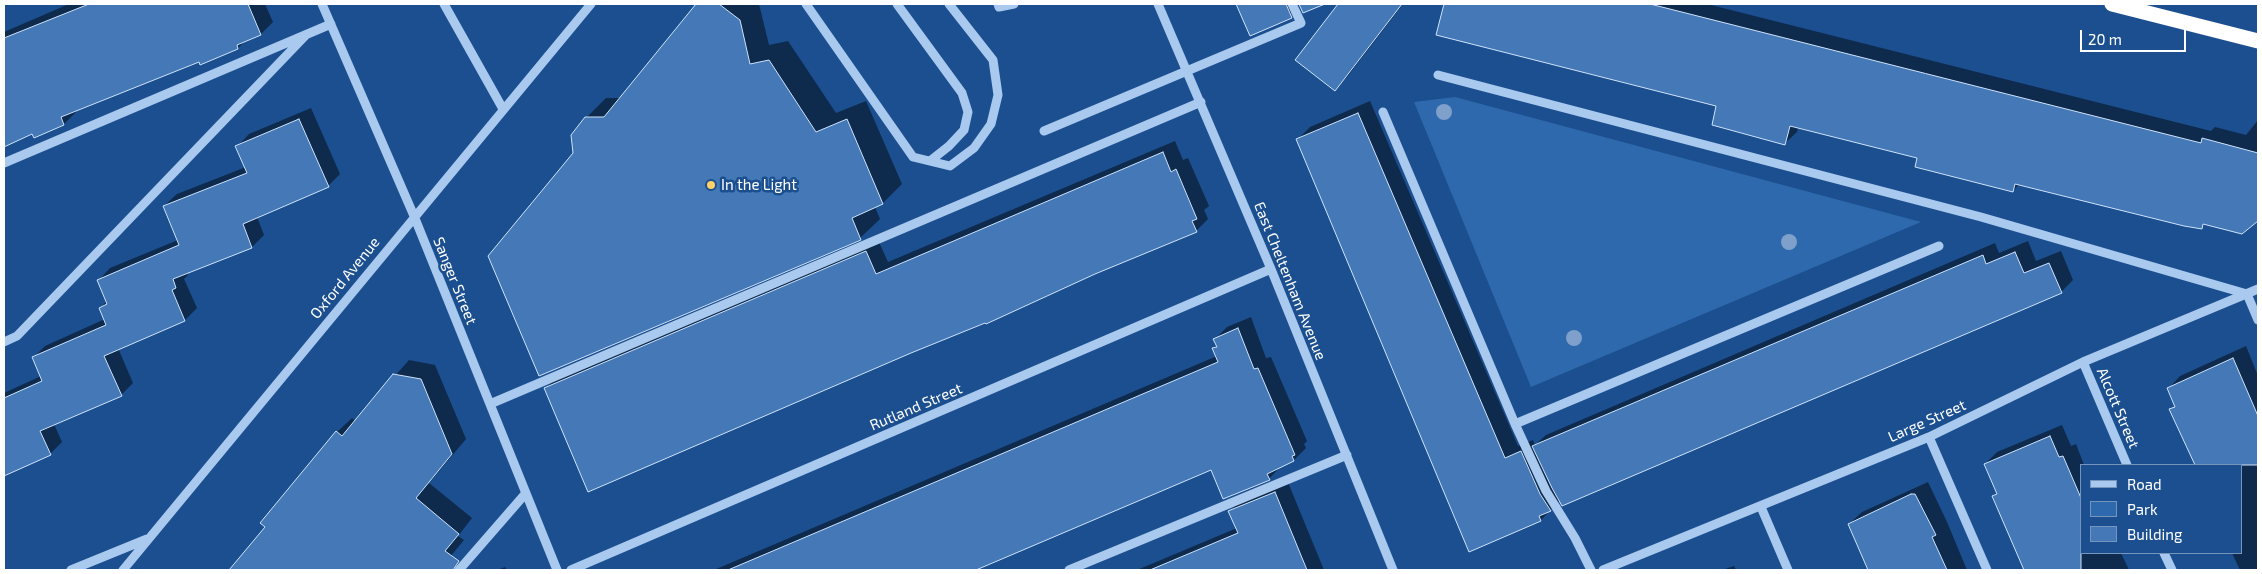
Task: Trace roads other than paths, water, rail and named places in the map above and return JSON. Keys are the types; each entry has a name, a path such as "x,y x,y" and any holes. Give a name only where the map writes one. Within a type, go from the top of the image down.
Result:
{"highway":[{"path":"2112,4 2258,41"}],"street":[{"name":"Sanger Street","path":"322,4 414,216 557,570"},
{"path":"444,4 503,109"},
{"name":"Oxford Avenue","path":"123,570 591,4"},
{"path":"806,4 913,157 950,166 974,148 991,124 998,95 993,60 949,4"},
{"path":"897,4 962,93 968,112 964,130 949,146 930,161"},
{"path":"998,4 999,7 1014,4"},
{"name":"East Cheltenham Avenue","path":"1158,4 1271,269 1393,570"},
{"path":"1044,131 1301,23 1292,4"},
{"path":"4,163 331,24"},
{"path":"4,342 17,336 306,35"},
{"path":"1438,75 1982,217 2247,294 2258,320"},
{"path":"490,404 1201,102"},
{"path":"1383,112 1515,424 1546,491 1575,538 1591,570"},
{"path":"1515,424 1939,246"},
{"name":"Rutland Street","path":"571,570 1271,269"},
{"name":"Large Street","path":"1603,570 1929,437 2083,362 2258,289"},
{"name":"Alcott Street","path":"2083,362 2127,464"},
{"path":"1929,437 1987,570"},
{"path":"1069,570 1346,455"},
{"path":"459,570 526,493"},
{"path":"1761,507 1788,570"},
{"path":"71,570 149,538"},
{"path":"2164,554 2172,570"}],"place":[{"name":"In the Light","path":"711,185"}]}
